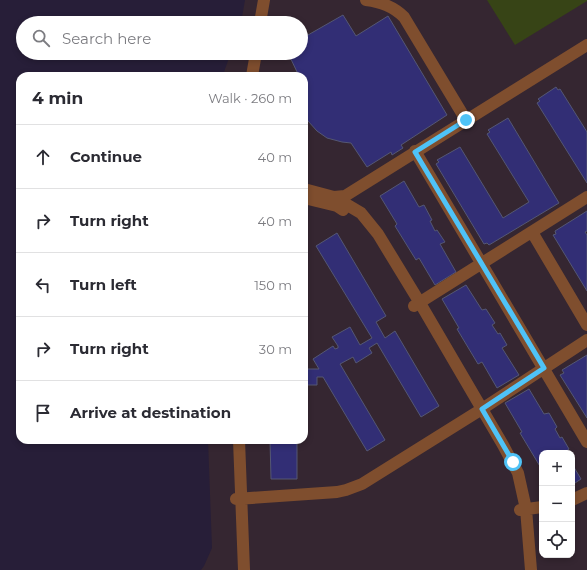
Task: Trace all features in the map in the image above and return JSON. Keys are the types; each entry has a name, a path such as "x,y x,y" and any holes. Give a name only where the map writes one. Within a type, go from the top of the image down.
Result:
{"lane":[{"path":"261,16 264,0"},
{"path":"266,16 268,0"},
{"path":"366,0 386,4 396,9 404,17 466,120"},
{"path":"334,197 345,196 587,45"},
{"path":"253,72 255,60"},
{"path":"259,72 260,60"},
{"path":"415,152 587,442"},
{"path":"308,190 334,197 361,213 378,234 417,305 479,411 507,465 523,509 531,570"},
{"path":"417,305 587,197"},
{"path":"308,199 337,206 351,215 362,225 417,305"},
{"path":"532,232 587,326"},
{"path":"239,498 337,492 354,488 479,411 587,340"},
{"path":"234,444 244,570"},
{"path":"239,444 239,570"},
{"path":"575,499 587,493"},
{"path":"523,509 539,507"},
{"path":"523,509 524,570"}],"shaded area":[{"path":"245,0 587,0 587,570 201,570 212,548 208,444 308,444 308,72 224,72 228,60 308,60 308,16 242,16"}],"green space":[{"path":"487,0 587,0 587,1 515,45"}],"building":[{"path":"343,15 356,36 388,16 447,115 401,145 403,148 392,155 391,152 367,167 351,143 327,138 317,131 308,121 308,72 297,72 291,60 308,60 308,35"},
{"path":"556,87 558,90 560,89 587,132 587,183 537,103 540,101 538,99"},
{"path":"508,118 559,203 489,245 487,243 484,244 436,164 439,162 437,160 460,147 503,218 529,202 487,134 490,132 488,130"},
{"path":"404,181 419,207 424,205 432,220 430,221 435,231 437,230 445,242 440,244 456,272 435,285 419,258 416,260 395,226 397,224 380,196"},
{"path":"587,211 587,231 585,232 587,235 587,291 553,235 556,234 555,231"},
{"path":"337,233 386,316 376,322 385,338 395,331 439,406 421,417 377,343 369,348 372,353 356,363 353,357 340,364 385,440 367,451 323,377 317,377 317,385 308,385 308,369 319,369 313,359 333,346 335,349 338,348 332,337 350,327 360,345 372,338 316,246"},
{"path":"466,285 482,310 486,309 495,323 492,325 498,334 500,333 507,345 502,348 519,375 497,388 482,362 478,364 457,329 459,328 442,299"},
{"path":"587,355 587,418 560,375 564,373 562,370"},
{"path":"529,389 544,414 549,413 557,427 555,429 560,438 562,437 569,449 539,450 539,465 520,433 522,432 505,403"},
{"path":"270,444 297,444 297,479 271,479"},
{"path":"575,469 581,479 575,483"}],"route":[{"path":"466,120 415,152 544,368 482,409 513,462"}]}
